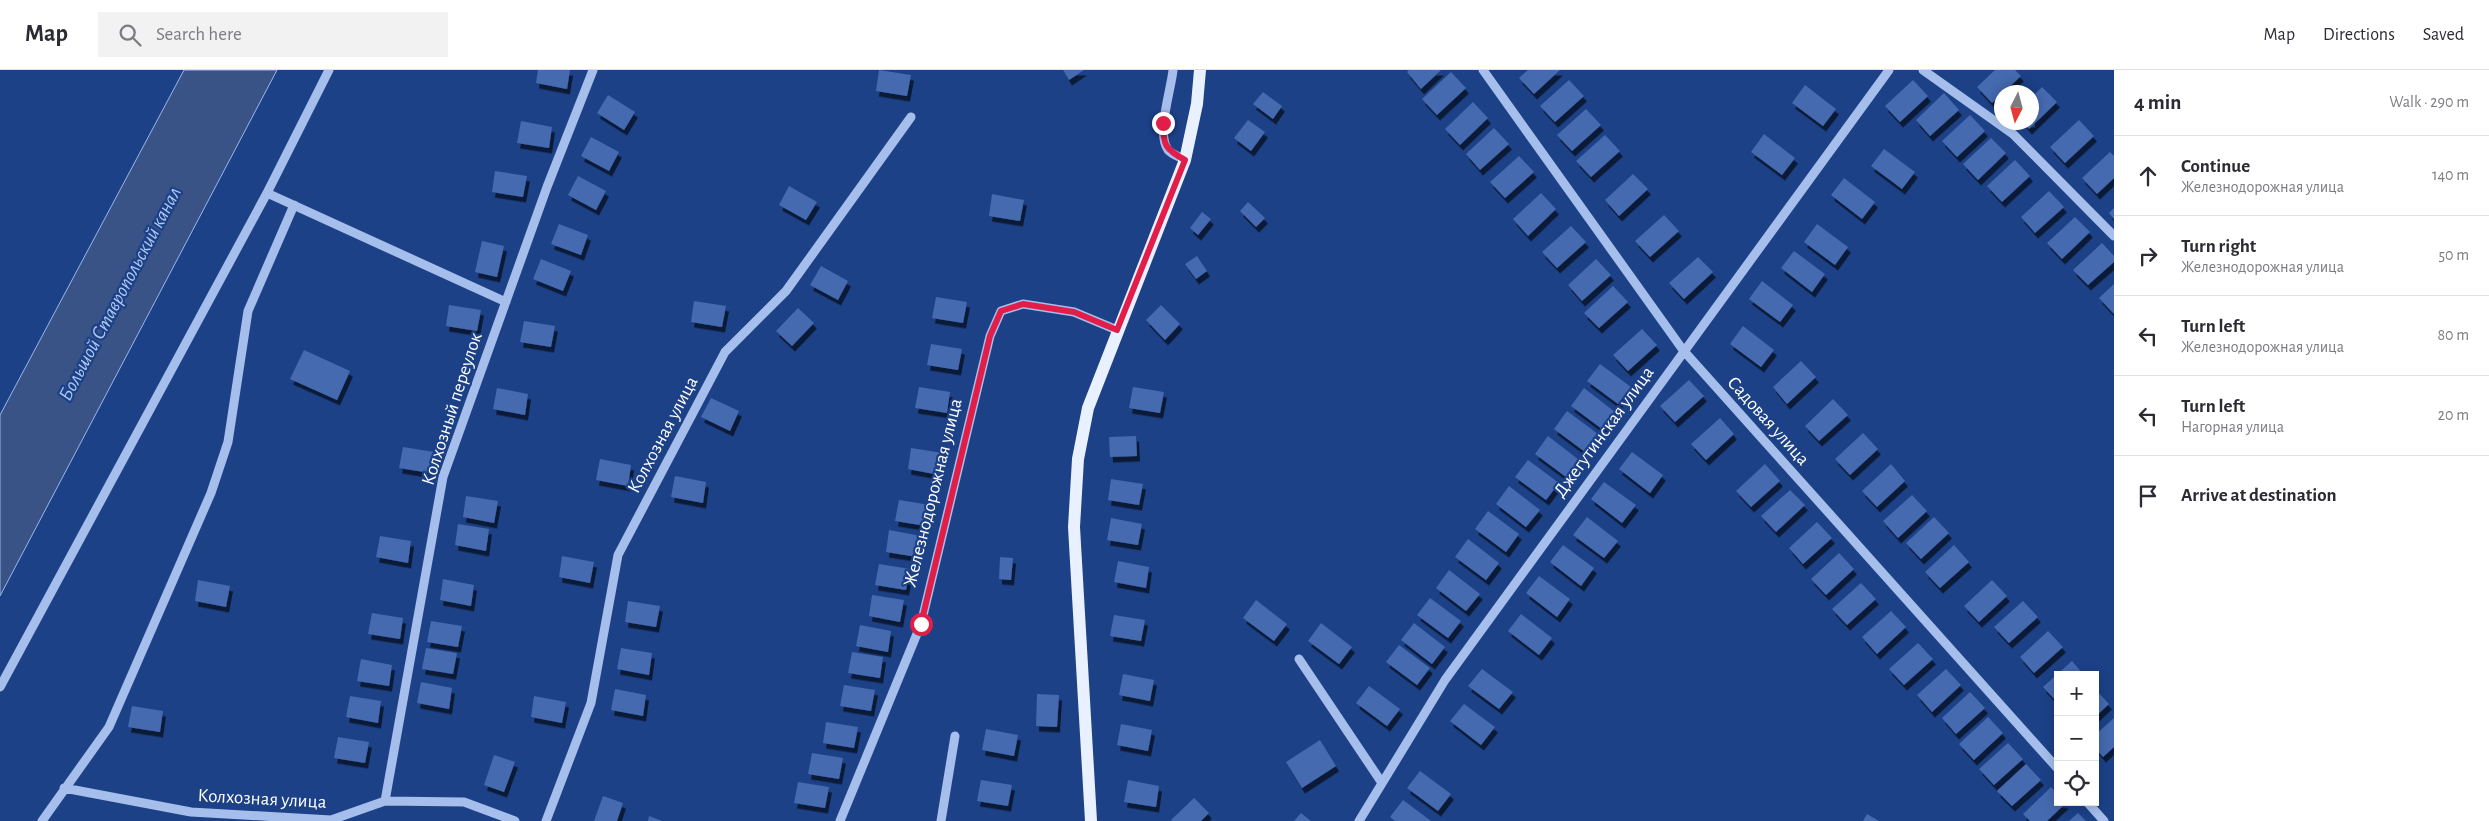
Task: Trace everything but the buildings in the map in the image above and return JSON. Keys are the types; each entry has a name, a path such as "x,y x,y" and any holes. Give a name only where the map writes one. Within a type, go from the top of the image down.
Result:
{"main road":[{"path":"1091,821 1074,526 1078,459 1088,408 1185,160 1197,104 1200,70"}],"street":[{"path":"0,687 267,193 329,70"},
{"name":"Колхозный переулок","path":"385,801 443,477 547,187 593,70"},
{"path":"1173,70 1171,91 1163,123 1163,139 1169,152 1185,160"},
{"name":"Садовая улица","path":"1483,70 1683,350 2054,765"},
{"name":"Джегутинская улица","path":"1359,821 1445,680 1888,70"},
{"path":"1923,70 2013,134 2114,236"},
{"name":"Колхозная улица","path":"546,821 591,703 618,555 725,352 786,291 911,117"},
{"path":"267,193 506,302"},
{"path":"42,821 109,727 212,493 228,442 248,311 294,205"},
{"name":"Железнодорожная улица","path":"840,821 921,624 990,336 1001,311 1023,304 1074,312 1117,330"},
{"path":"1299,659 1382,783"},
{"path":"941,821 955,736"},
{"name":"Колхозная улица","path":"64,788 191,812 332,820 385,801 464,802 515,821"},
{"path":"2091,806 2104,821"}],"water":[{"name":"Большой Ставропольский канал","path":"184,70 277,70 0,596 0,415"}],"route":[{"path":"921,624 990,336 1001,311 1023,304 1074,312 1117,330 1185,160 1169,152 1163,139 1163,123"}]}
